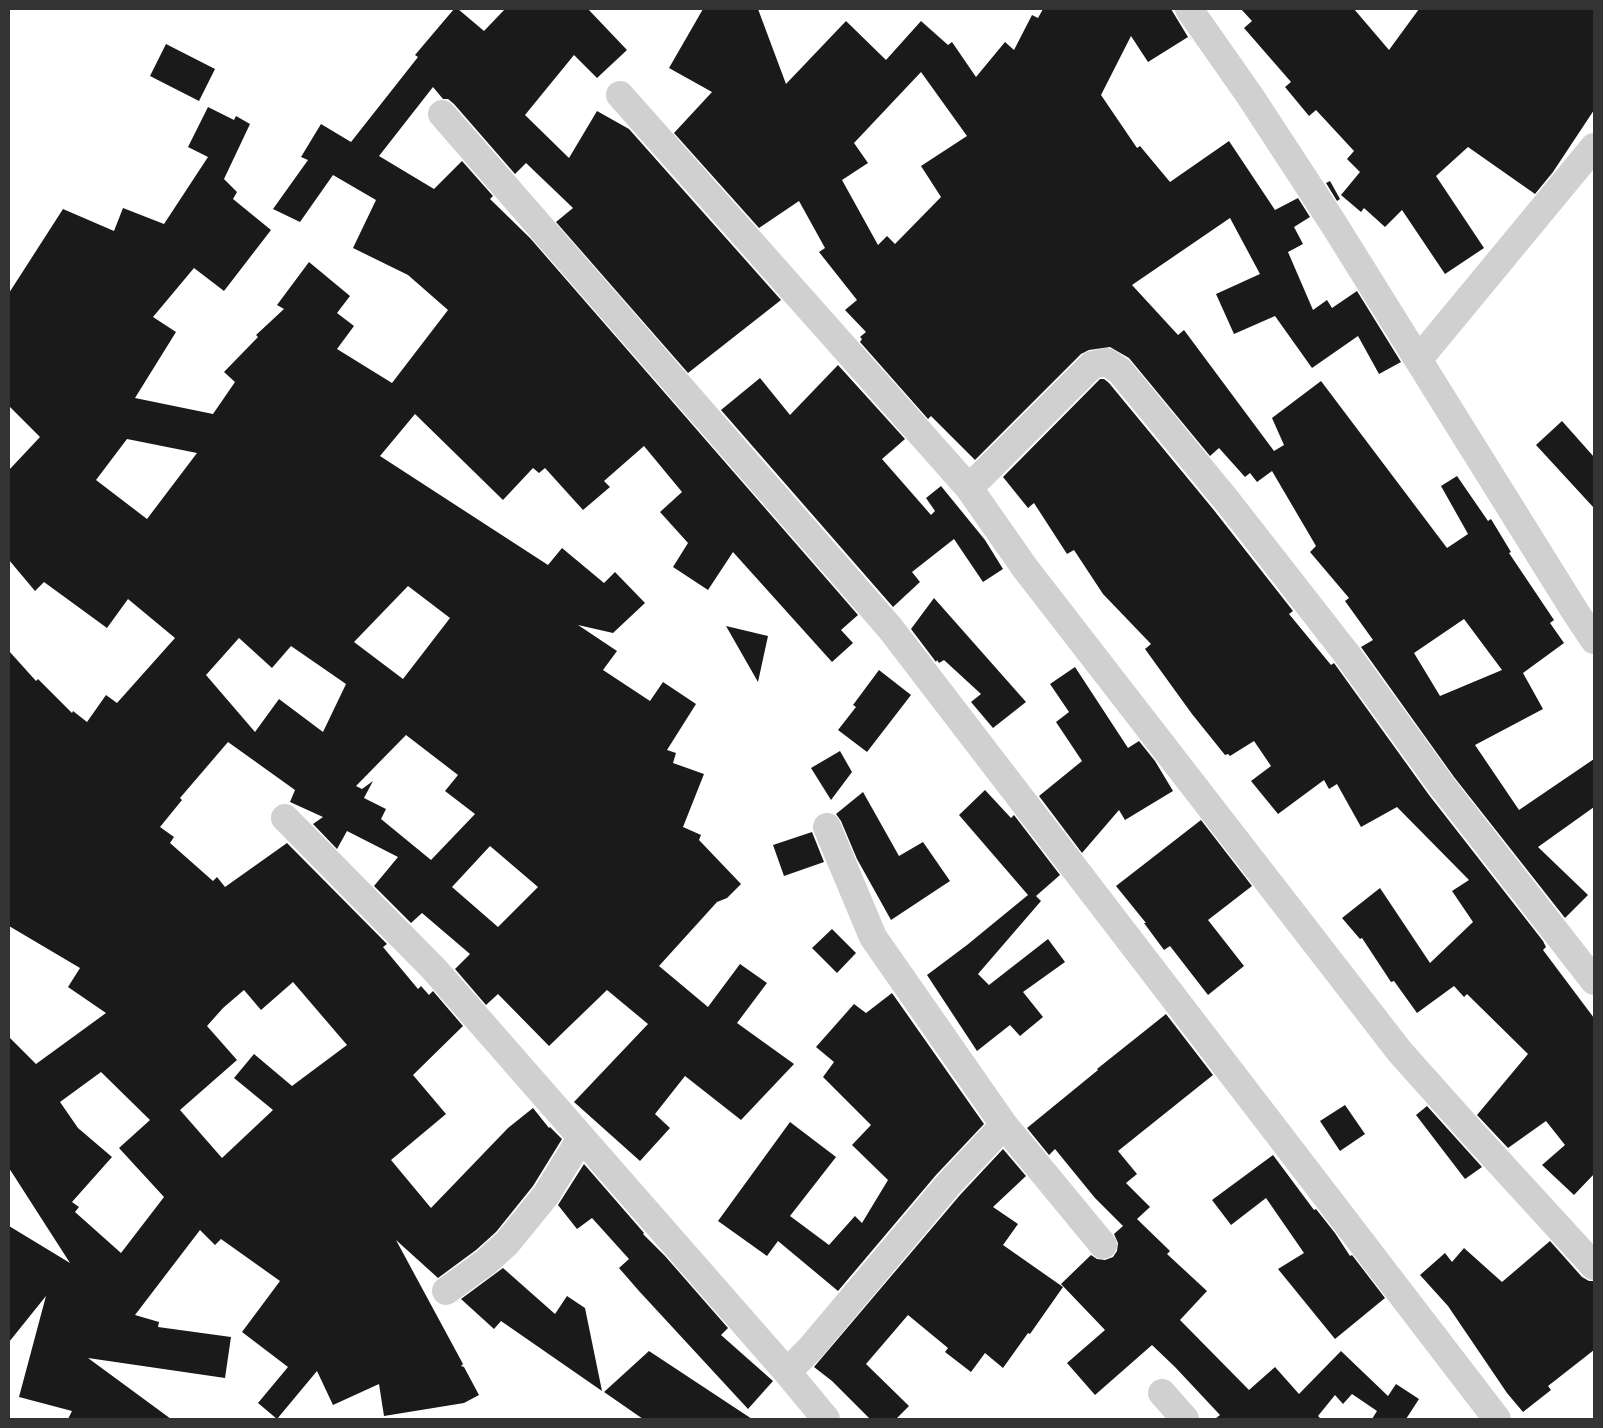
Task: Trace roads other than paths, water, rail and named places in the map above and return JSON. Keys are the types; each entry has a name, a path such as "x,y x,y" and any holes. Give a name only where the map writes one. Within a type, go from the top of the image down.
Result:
{"street":[{"path":"1190,9 1250,96 1333,223 1594,640"},
{"path":"620,95 970,488 1025,568 1400,1052 1594,1266"},
{"path":"442,114 890,628 1497,1419"},
{"path":"1418,360 1594,147"},
{"path":"970,488 1092,365 1107,362 1120,371 1228,502 1335,638 1442,786 1594,981"},
{"path":"285,818 434,969 826,1419"},
{"path":"827,827 873,937 1004,1125 1103,1245"},
{"path":"787,1372 810,1349 948,1185 1004,1125"},
{"path":"446,1291 486,1262 507,1243 546,1195 581,1138"},
{"path":"1162,1393 1185,1419"}]}
